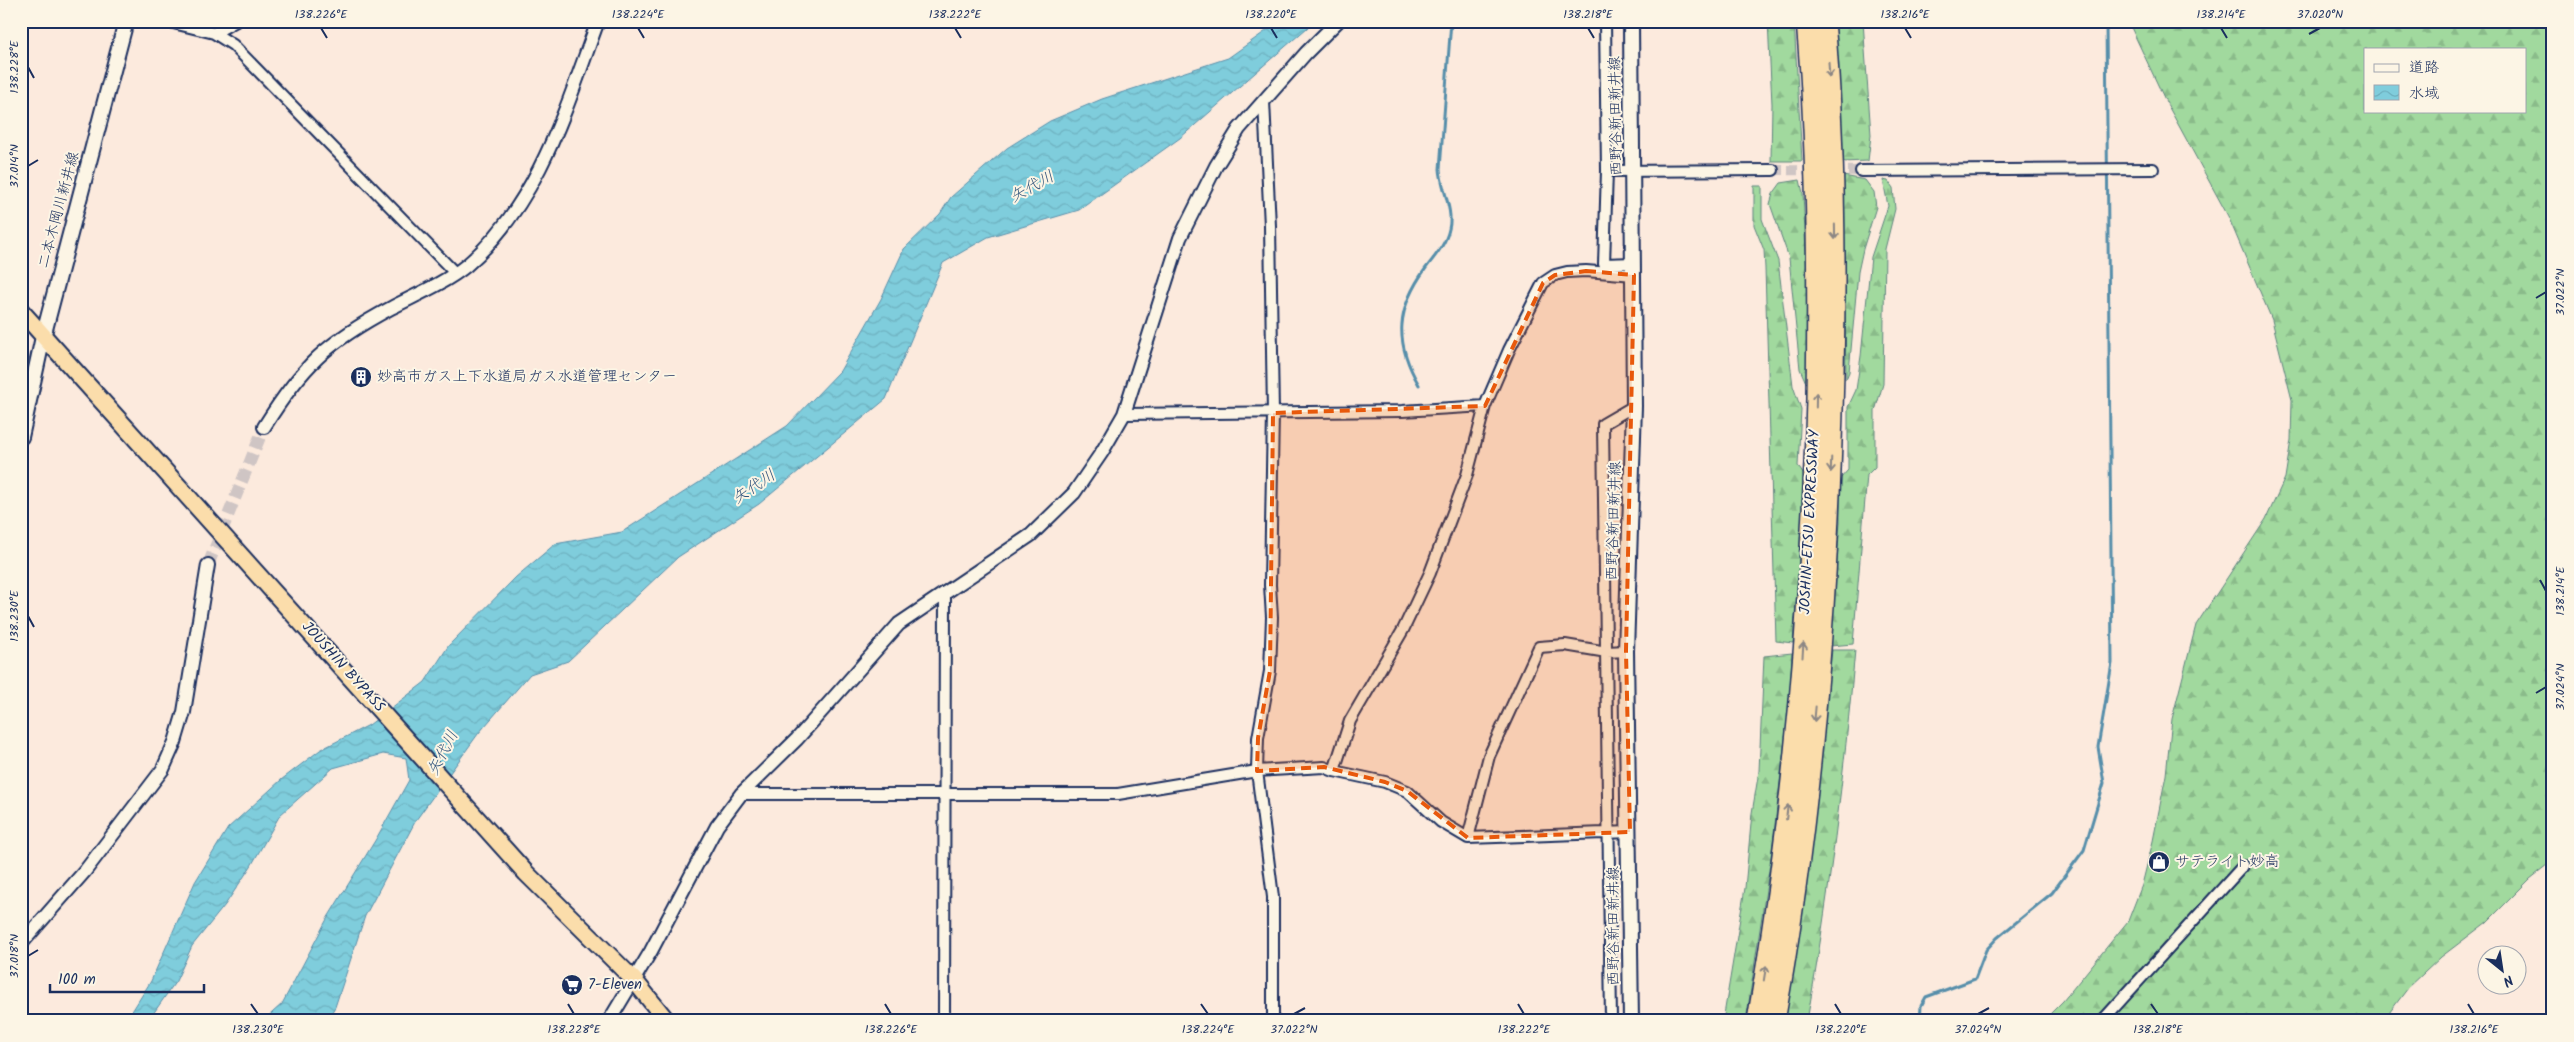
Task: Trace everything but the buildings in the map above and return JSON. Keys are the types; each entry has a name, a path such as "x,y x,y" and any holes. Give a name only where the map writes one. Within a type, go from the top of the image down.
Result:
{"highway":[{"name":"JOSHIN-ETSU EXPRESSWAY","path":"1757,1021 1779,873 1796,730 1814,491 1817,262 1812,106 1806,21"},
{"name":"JOSHIN-ETSU EXPRESSWAY","path":"1775,1021 1805,810 1827,570 1834,395 1836,265 1832,104 1825,21"},
{"name":"JOUSHIN BYPASS","path":"21,311 322,643 526,873 634,980 667,1021"}],"main road":[{"name":"二本木岡川新井線","path":"21,437 43,336 126,21"},
{"name":"西野谷新田新井線","path":"1631,21 1634,406 1626,651 1630,832 1631,1021"}],"street":[{"path":"165,21 214,32 233,45 259,69 455,274"},
{"path":"214,32 236,21"},
{"path":"264,427 288,389 316,357 339,338 455,274 489,245 537,175 564,114 598,21"},
{"path":"609,1021 634,980 717,826 741,794 797,739 899,624 1006,554 1056,513 1091,469 1124,414 1180,238 1216,166 1240,129 1306,53 1338,21"},
{"path":"1605,21 1607,170 1604,264 1634,269"},
{"path":"1264,101 1270,226 1273,413 1270,671 1258,738 1257,771 1273,897 1274,1021"},
{"path":"1861,170 2153,169"},
{"path":"1607,170 1774,170"},
{"path":"1334,771 1350,721 1403,630 1430,573 1468,475 1485,406 1509,350 1543,282 1567,272 1634,269"},
{"path":"1124,414 1402,411 1485,406"},
{"path":"1611,1021 1603,424 1634,406"},
{"path":"21,944 85,871 163,769 175,742 184,712 208,565"},
{"path":"944,1021 946,592"},
{"path":"1468,838 1489,756 1538,647 1565,645 1607,652 1626,651"},
{"path":"741,794 1118,794 1257,771 1324,767 1385,782 1407,792 1441,822 1468,838 1630,832"},
{"path":"2102,1021 2243,866"}],"highlighted area":[{"path":"1586,271 1634,275 1626,651 1630,832 1468,838 1407,791 1385,782 1324,767 1257,771 1258,738 1270,671 1273,413 1485,406 1543,283 1555,275"}],"green space":[{"path":"1768,21 1794,21 1802,161 1771,161 1772,104"},
{"path":"1833,21 1863,21 1871,135 1868,161 1841,162"},
{"path":"2128,21 2553,21 2553,861 2530,879 2487,922 2441,957 2408,988 2383,1021 2043,1021 2063,1001 2128,921 2142,885 2153,841 2166,775 2172,719 2196,625 2266,519 2285,478 2291,440 2292,400 2272,320 2228,216 2166,102"},
{"path":"1843,176 1865,180 1874,192 1876,207 1858,272 1849,372 1846,379"},
{"path":"1800,180 1803,193 1807,274 1807,385 1800,369 1789,258 1770,204 1773,194 1781,183"},
{"path":"1883,180 1888,181 1893,188 1895,209 1885,249 1883,384 1875,411 1875,467 1867,475 1853,644 1830,646 1840,523 1840,479 1848,470 1848,407 1856,390 1871,257 1888,206"},
{"path":"1754,186 1762,186 1762,219 1778,261 1793,386 1801,409 1798,466 1805,477 1793,643 1776,641 1765,268 1764,250 1754,225"},
{"path":"1832,650 1855,650 1835,836 1807,1021 1784,1021 1817,782"},
{"path":"1792,653 1790,697 1772,850 1746,1021 1723,1021 1745,888 1752,813 1759,771 1764,656"}],"water":[{"name":"矢代川","path":"1280,21 1315,21 1180,138 1079,210 988,237 943,263 886,399 759,504 678,557 568,661 530,674 478,734 416,820 365,916 335,1007 326,1021 263,1021 282,1004 327,919 376,839 409,780 406,758 383,754 333,768 280,815 251,866 225,905 192,946 176,981 148,1021 126,1021 151,981 195,882 228,828 281,780 320,750 369,725 425,682 449,645 516,577 555,544 622,532 787,426 840,371 881,299 904,249 940,214 951,197 1007,148 1050,121 1102,99 1228,58"}],"waterway":[{"path":"1419,385 1405,354 1402,326 1404,312 1416,283 1443,245 1449,229 1449,207 1440,169 1451,21"},
{"path":"1920,1021 1921,1006 1926,997 1975,979 1986,950 1997,938 2052,893 2084,850 2104,783 2098,747 2112,663 2106,21"}],"tunnel":[{"path":"1773,170 1861,171"},
{"path":"208,565 264,427"}],"place":[{"name":"妙高市ガス上下水道局ガス水道管理センター","path":"361,377"},
{"name":"サテライト妙高","path":"2159,862"},
{"name":"7-Eleven","path":"572,985"}]}
